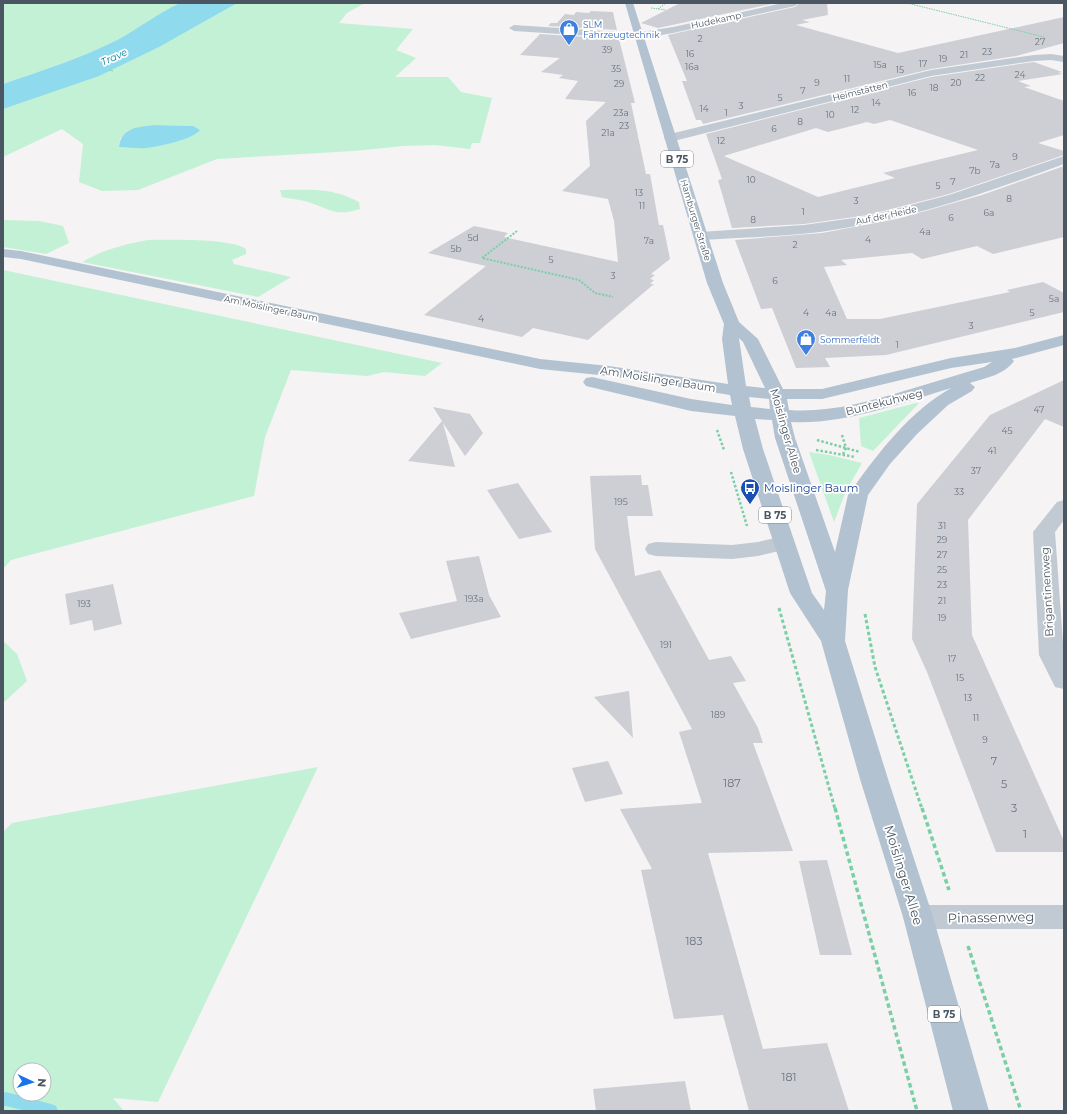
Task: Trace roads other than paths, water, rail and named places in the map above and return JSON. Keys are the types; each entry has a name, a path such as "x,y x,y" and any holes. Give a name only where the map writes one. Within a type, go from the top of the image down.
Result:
{"main road":[{"name":"Hamburger Straße","path":"630,3 638,35 700,236 715,283 732,324 730,339 738,391 750,437"},
{"name":"Am Moislinger Baum","path":"3,253 540,364 609,371 738,391 777,394"},
{"name":"Moislinger Allee","path":"732,324 750,339 777,394 785,438 837,591 833,641"},
{"name":"Buntekuhweg","path":"777,394 822,394 952,363 1016,353 1064,340"},
{"name":"Buntekuhweg","path":"744,412 805,417 834,414 885,402 990,371 1016,353"},
{"name":"Am Moislinger Baum","path":"540,364 572,376 691,405 744,412"},
{"path":"837,591 858,496 883,460 910,430 942,401 990,371"},
{"name":"Moislinger Allee","path":"750,437 801,593 833,641 874,779 918,917 971,1111"}],"street":[{"name":"Hudekamp","path":"514,28 638,35 662,32 795,3"},
{"name":"Heimstätten","path":"670,138 931,73 971,66 1051,57 1064,59"},
{"name":"Auf der Heide","path":"700,236 806,229 840,225 910,211 990,187 1064,160"},
{"name":"Brigantinenweg","path":"1064,506 1044,532 1051,655 1064,681"},
{"path":"656,549 732,552 758,549 784,543"},
{"name":"Pinassenweg","path":"918,917 959,918 1064,916"}],"water":[{"name":"Trave","path":"180,3 237,3 159,47 99,76 3,109 3,84 61,64 103,47 125,36 164,11"},
{"path":"155,125 193,126 200,130 196,134 183,140 160,146 144,148 119,147 120,140 127,132 132,129"}],"waterway":[{"path":"3,1100 6,1099 51,1111"}],"place":[{"name":"SLM Fahrzeugtechnik","path":"569,46"},
{"name":"Sommerfeldt","path":"806,356"},
{"name":"Moislinger Baum","path":"750,505"}]}
